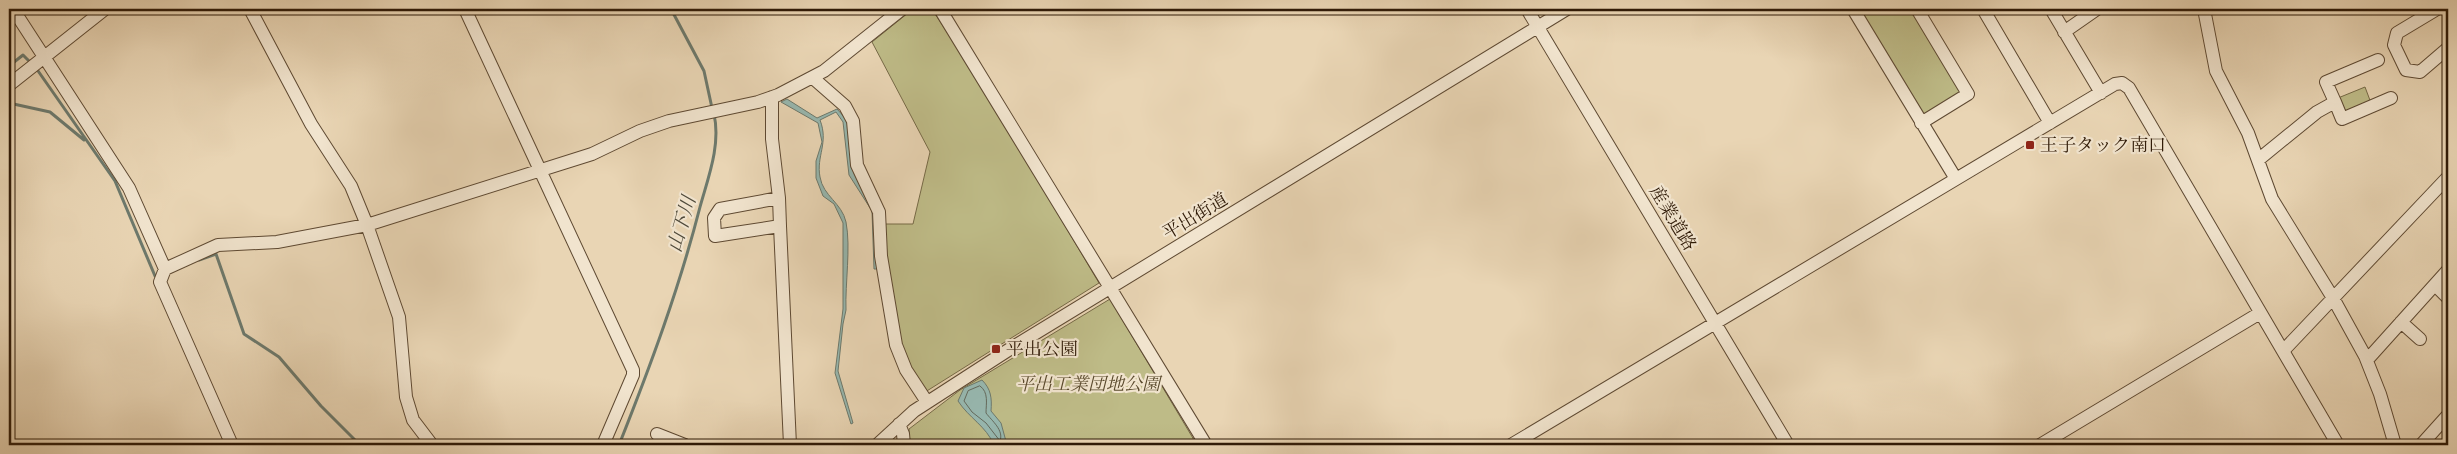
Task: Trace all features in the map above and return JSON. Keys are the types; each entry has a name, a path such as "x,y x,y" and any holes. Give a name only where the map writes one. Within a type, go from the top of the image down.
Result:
{"street":[{"path":"13,9 129,188 165,269"},
{"path":"9,85 105,9"},
{"path":"250,9 311,124 351,186 367,225 399,317 406,397 413,420 432,445"},
{"path":"465,9 633,370 633,375 603,445"},
{"path":"232,445 160,282 165,269 218,245 277,242 367,225 592,154 640,131 669,121 772,97 813,78 902,9"},
{"path":"940,9 1206,445"},
{"name":"産業道路","path":"1527,9 1788,445"},
{"name":"平出街道","path":"877,445 899,424 927,402 1567,9"},
{"path":"1852,9 1956,179"},
{"path":"1983,9 2050,123"},
{"path":"2051,9 2101,92"},
{"path":"2064,32 2097,9"},
{"path":"2204,9 2216,71 2248,133 2272,199 2333,298 2367,360 2380,394 2394,445"},
{"path":"2437,9 2397,33 2394,45 2406,70 2420,72 2448,48"},
{"path":"1921,10 1968,94 1921,123"},
{"path":"2378,60 2326,82 2342,119 2390,98"},
{"path":"813,78 845,106 852,121 858,165 879,212 881,256 896,345 906,370 927,402"},
{"path":"1511,445 2118,83 2129,88 2338,445"},
{"path":"772,97 772,139 779,198 790,445"},
{"path":"2258,160 2317,112 2335,102"},
{"path":"2283,351 2448,177"},
{"path":"779,198 720,209 714,218 715,236 780,226"},
{"path":"2367,360 2448,270"},
{"path":"2435,285 2448,298"},
{"path":"2040,445 2260,313"},
{"path":"2401,322 2420,339"},
{"path":"2421,445 2448,415"},
{"path":"899,424 904,445"},
{"path":"657,434 685,445"}],"green space":[{"path":"913,9 932,9 985,91 1099,283 922,394 906,370 879,224 913,224 930,152 872,42"},
{"path":"1859,9 1915,9 1966,93 1924,117"},
{"path":"2365,87 2371,103 2348,112 2344,110 2338,98"},
{"name":"平出工業団地公園","path":"1110,299 1197,445 910,445 909,429 960,390"}],"water":[{"path":"787,99 817,118 837,109 847,120 854,173 876,210 877,269 874,269 872,211 849,175 843,122 836,112 820,120 823,143 819,169 820,177 825,189 844,215 846,222 848,254 846,310 838,371 853,423 851,424 835,373 843,309 843,223 834,204 823,196 816,178 816,161 822,142 818,123 781,102"},
{"path":"982,380 989,390 991,411 1001,423 1007,445 994,445 987,432 958,401 964,388"}],"waterway":[{"name":"山下川","path":"671,9 704,71 712,108"},
{"path":"9,66 23,55 32,64"},
{"path":"36,68 115,181 155,276 158,275"},
{"path":"9,103 50,112 84,140"},
{"name":"山下川","path":"619,445 663,328 692,238 713,161 716,138 714,114"},
{"path":"199,260 216,254 244,334 279,357 321,406 360,445"}],"place":[{"name":"王子タック南口","path":"2030,145"},
{"name":"平出公園","path":"996,349"}]}
